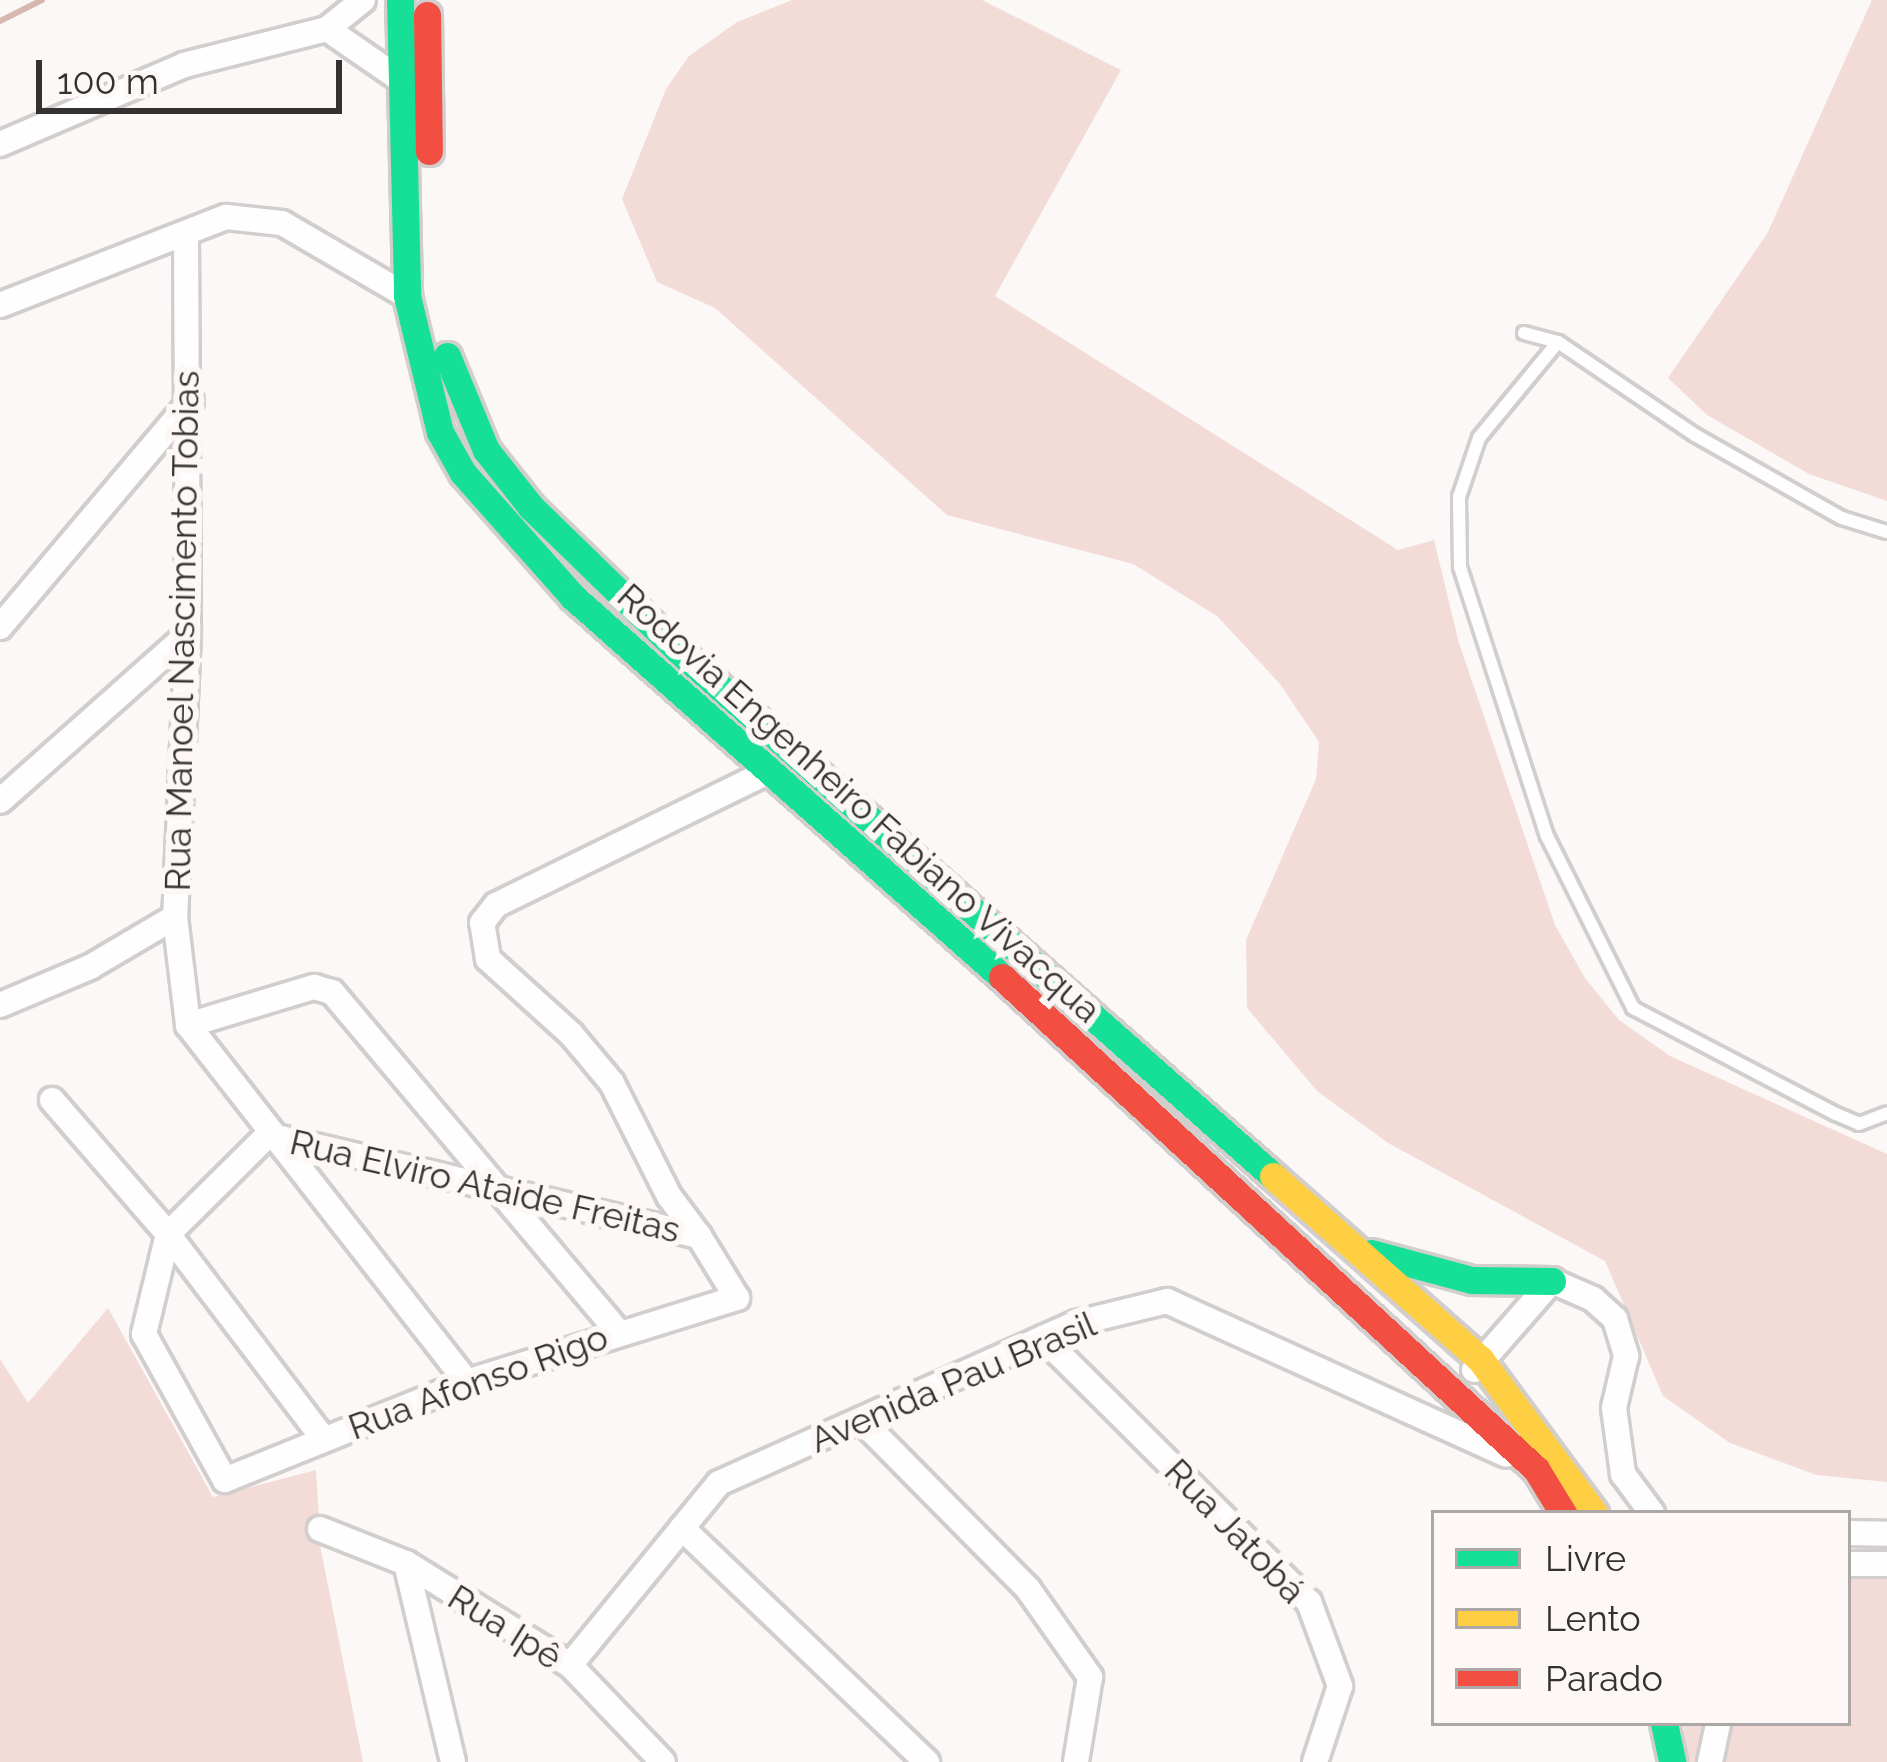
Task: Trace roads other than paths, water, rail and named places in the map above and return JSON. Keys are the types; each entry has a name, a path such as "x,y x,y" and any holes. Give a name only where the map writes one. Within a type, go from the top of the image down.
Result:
{"highway":[{"name":"Rodovia Engenheiro Fabiano Vivacqua","path":"400,0 406,296 440,431 464,473 509,532 654,673 1198,1150 1536,1469 1561,1510"},
{"name":"Rodovia Engenheiro Fabiano Vivacqua","path":"427,0 436,315 463,406 531,507 679,651 1480,1359 1528,1414 1592,1510"},
{"path":"654,673 679,651"},
{"path":"927,914 951,889"},
{"path":"1198,1150 1256,1162"},
{"path":"1358,1249 1472,1280 1552,1281"},
{"path":"1665,1726 1672,1762"}],"street":[{"path":"0,144 184,65 327,29 363,0"},
{"path":"327,29 398,78"},
{"path":"0,304 226,217 282,224 406,296"},
{"name":"Rua Manoel Nascimento Tobias","path":"186,236 191,401 188,634 175,917 188,1024"},
{"path":"0,627 191,401"},
{"path":"0,801 188,634"},
{"path":"699,1236 669,1196 612,1083 571,1034 488,959 482,922 496,905 767,772"},
{"path":"0,1005 90,967 175,917"},
{"path":"467,1382 268,1136 188,1024 314,987 332,992 617,1331"},
{"path":"52,1100 168,1234 323,1438"},
{"name":"Rua Elviro Ataide Freitas","path":"168,1234 268,1136 699,1236"},
{"name":"Rua Afonso Rigo","path":"168,1234 144,1334 224,1480 467,1382 617,1331 736,1298 699,1236"},
{"path":"1465,1400 1480,1359 1552,1281 1615,1319 1626,1356 1615,1440 1624,1474 1654,1510"},
{"name":"Avenida Pau Brasil","path":"570,1665 719,1483 1043,1338 1167,1301 1536,1469"},
{"name":"Rua Jatobá","path":"1043,1338 1310,1602 1340,1686 1315,1762"},
{"path":"861,1420 1028,1589 1090,1677 1076,1762"},
{"path":"682,1528 927,1762"},
{"name":"Rua Ipê","path":"320,1529 406,1563 570,1665 663,1762"},
{"path":"1851,1533 1887,1534"},
{"path":"406,1563 453,1762"},
{"path":"1851,1564 1887,1564"},
{"path":"1711,1762 1717,1726"}],"lane":[{"path":"1524,332 1558,342 1695,435 1843,518 1887,532"},
{"path":"1558,342 1479,438 1459,497 1460,567 1547,836 1633,1008 1859,1124 1887,1113"}],"waterway":[{"path":"0,21 42,0"}]}
